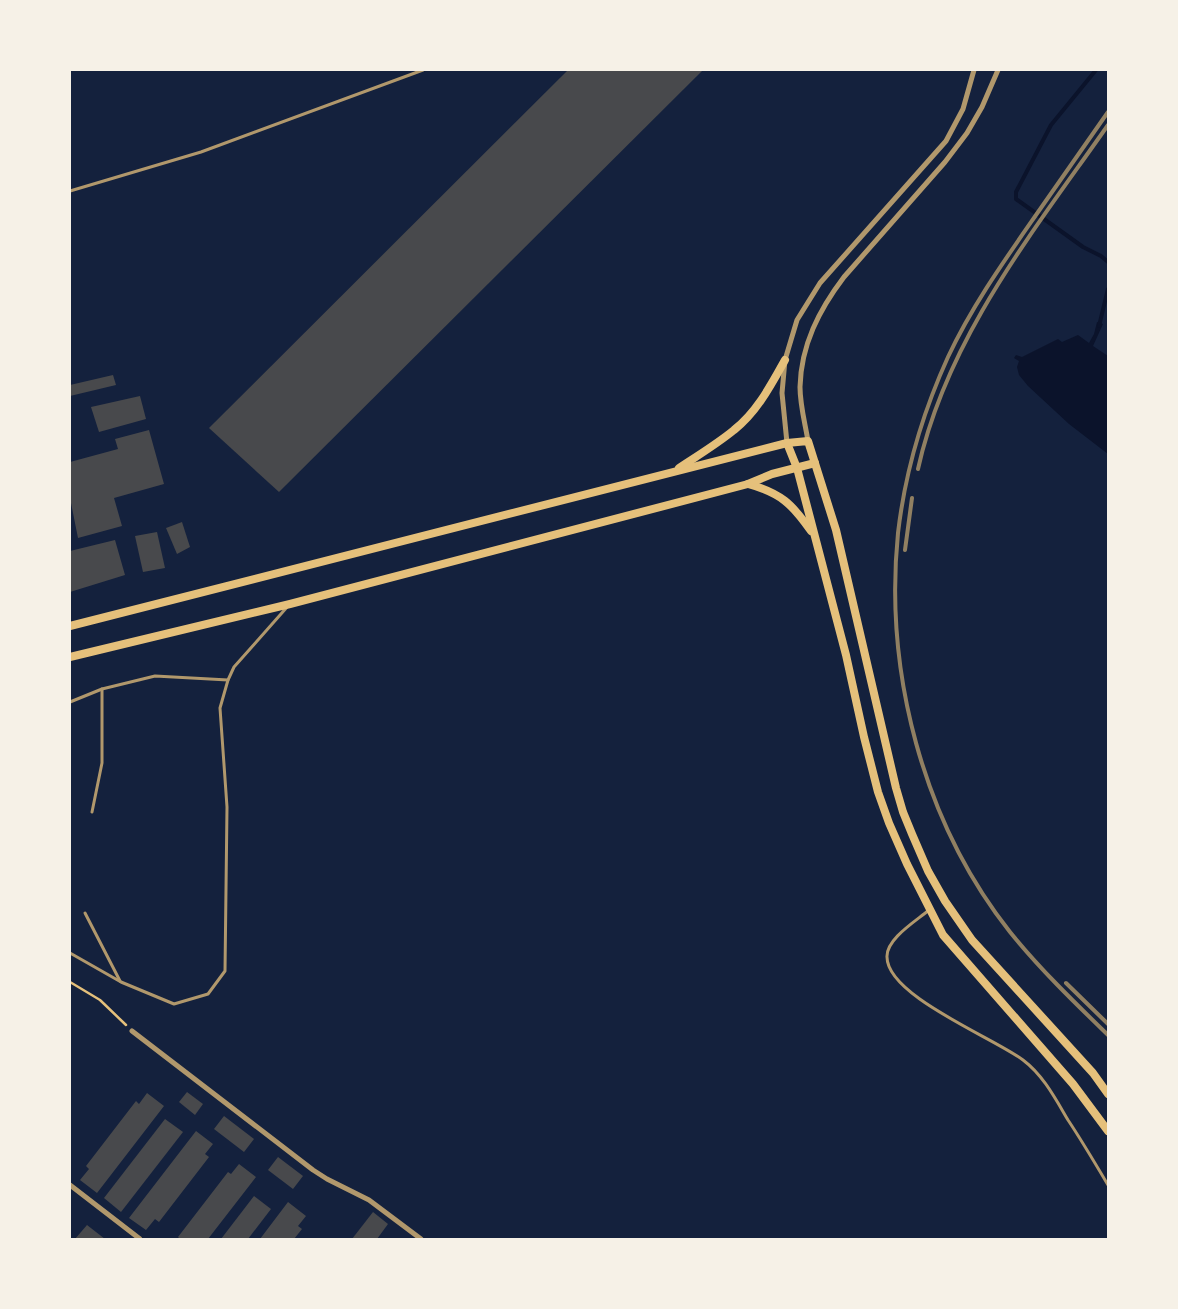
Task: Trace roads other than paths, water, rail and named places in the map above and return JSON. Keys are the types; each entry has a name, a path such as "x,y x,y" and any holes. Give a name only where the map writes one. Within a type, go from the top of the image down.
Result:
{"main road":[{"path":"673,472 734,430 768,390 785,360"},
{"path":"70,626 787,443 808,441 836,530 903,812 928,871 972,940 1093,1073 1108,1094"},
{"path":"787,443 797,468 846,655 878,792 907,864 943,936 1073,1084 1108,1130"},
{"path":"70,657 290,604 748,484 772,474 815,463"},
{"path":"748,484 775,494 791,504 814,534"},
{"path":"930,909 946,901"}],"street":[{"path":"787,443 782,393 785,360 797,320 820,283 946,141 963,110 974,70"},
{"path":"808,441 800,387 805,350 816,318 844,277 945,162 967,133 982,106 998,70"},
{"path":"132,1031 313,1170 327,1180 369,1200 421,1239"},
{"path":"70,1185 140,1239"}],"lane":[{"path":"70,191 201,152 423,70"},
{"path":"70,953 121,982 174,1004 208,994 225,971 227,808 220,708 234,667 290,604"},
{"path":"70,702 102,689 155,676 228,680"},
{"path":"92,812 102,763 102,689"},
{"path":"930,909 893,940 886,956 890,969 906,989 931,1008 1023,1060 1045,1082 1108,1185"},
{"path":"85,913 121,982"}],"water":[{"path":"1097,322 1103,324 1093,346 1108,356 1108,454 1069,424 1028,386 1019,375 1017,367 1019,361 1014,358 1016,355 1022,357 1058,339 1062,342 1078,335 1089,343"}],"waterway":[{"path":"1096,70 1051,125 1016,192 1016,199 1083,247 1101,256 1108,262"},
{"path":"1099,326 1108,289"}],"railway":[{"path":"1108,112 989,284 967,320 948,357 923,421 910,465 898,533 895,586 897,639 904,691 916,743 933,794 954,843 980,889 1021,946 1108,1035"},
{"path":"918,469 931,421 949,375 971,331 1023,246 1108,125"},
{"path":"905,550 912,498"},
{"path":"1066,983 1108,1024"}]}
